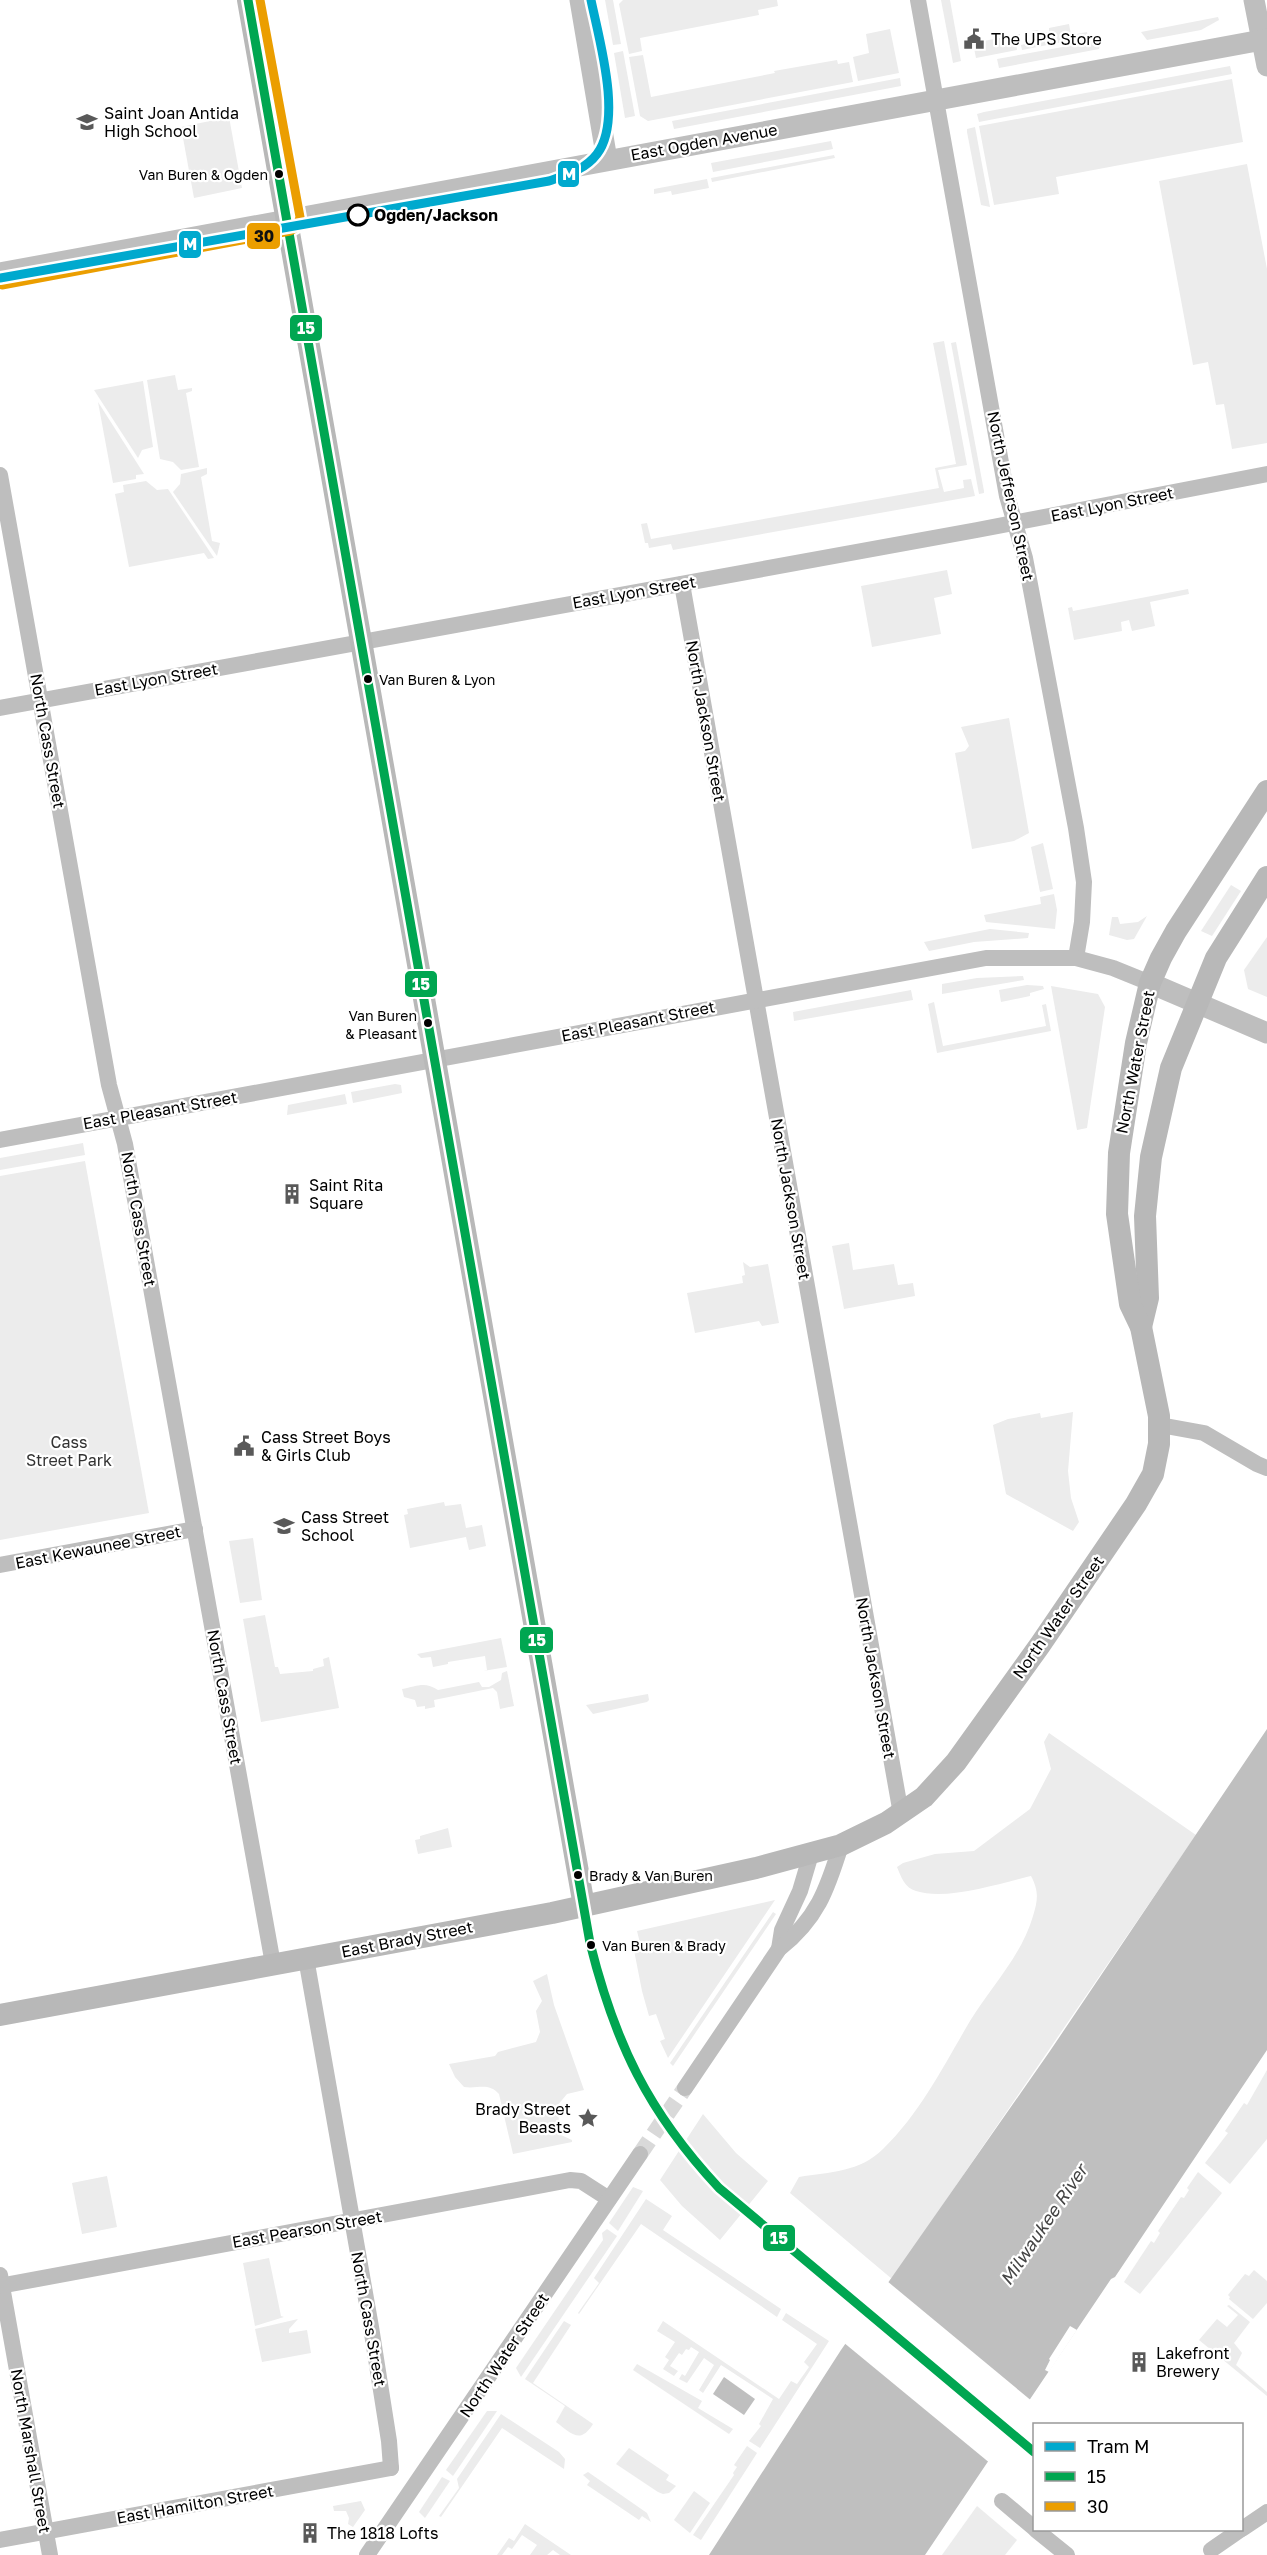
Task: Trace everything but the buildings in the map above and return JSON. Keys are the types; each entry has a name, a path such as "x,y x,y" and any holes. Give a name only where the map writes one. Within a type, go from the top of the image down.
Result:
{"main road":[{"path":"248,0 584,1906"},
{"name":"North Water Street","path":"811,1854 841,1845 901,1814 924,1797 956,1762 1040,1645 1136,1504 1156,1466 1160,1425 1141,1327 1130,1304 1119,1236 1116,1182 1121,1134 1136,1043 1150,983 1176,931 1267,791"},
{"name":"North Water Street","path":"1141,1327 1148,1298 1145,1216 1152,1150 1171,1068 1197,1002 1230,934 1267,877"},
{"name":"East Brady Street","path":"0,2015 584,1906 811,1854"}],"street":[{"path":"580,0 607,160"},
{"name":"North Jefferson Street","path":"918,0 1014,522 1025,558 1078,845 1084,882 1082,922 1076,958"},
{"path":"1254,0 1265,39 1267,66"},
{"name":"East Ogden Avenue","path":"0,273 1265,39"},
{"name":"East Lyon Street","path":"0,708 682,584 1267,474"},
{"name":"North Cass Street","path":"0,475 109,1085 125,1144 273,1964"},
{"name":"North Jackson Street","path":"682,584 901,1814"},
{"name":"East Pleasant Street","path":"0,1140 986,958 1076,958 1113,968 1267,1033"},
{"path":"1160,1425 1204,1433 1267,1468"},
{"name":"East Kewaunee Street","path":"0,1565 195,1529"},
{"path":"685,2088 780,1949 799,1934 821,1901 841,1845"},
{"path":"780,1949 782,1930 800,1891 811,1854"},
{"name":"North Cass Street","path":"306,1958 386,2424 391,2468"},
{"name":"North Water Street","path":"368,2555 640,2154"},
{"name":"East Pearson Street","path":"1,2282 352,2221 570,2180 580,2181 609,2199"},
{"name":"North Marshall Street","path":"1,2282 50,2555"},
{"path":"391,2468 413,2487"},
{"name":"East Hamilton Street","path":"0,2540 391,2468"},
{"path":"1002,2501 1033,2527"},
{"path":"1243,2528 1267,2512"},
{"path":"1037,2531 1067,2555"},
{"path":"1211,2550 1238,2531"}],"green space":[{"path":"605,0 613,0 621,44 613,45"},
{"path":"623,0 777,0 778,6 758,10 759,15 640,38 642,51 629,54 619,4"},
{"path":"941,0 950,0 961,61 953,63"},
{"path":"1218,17 1219,20 1201,30 1147,40 1141,32"},
{"path":"1069,24 1071,35 1087,32 1088,37 1022,50 1021,45 1033,42 1031,31 1038,30 1039,34 1049,32 1049,28"},
{"path":"890,29 899,73 858,81 853,57 869,53 866,34"},
{"path":"1020,34 1020,40 1016,41 1017,50 976,58 973,43"},
{"path":"1101,40 1099,49 999,68 997,59"},
{"path":"623,51 635,116 625,118 614,53"},
{"path":"643,55 651,97 837,60 838,64 849,62 853,82 648,121 640,116 629,57"},
{"path":"1230,66 1232,74 979,122 977,114 984,112"},
{"path":"900,78 901,86 674,129 672,121"},
{"path":"1232,79 1243,142 1056,177 1059,194 994,205 979,126"},
{"path":"229,117 242,188 194,198 181,127"},
{"path":"975,127 990,207 981,205 967,132 967,129"},
{"path":"831,141 833,149 713,172 711,163"},
{"path":"834,155 835,158 712,182 711,178"},
{"path":"1247,164 1267,269 1267,443 1232,449 1224,404 1216,405 1208,362 1193,365 1159,181"},
{"path":"707,179 709,188 672,195 671,191 654,194 654,189"},
{"path":"944,341 967,465 938,470 944,492 964,488 963,480 971,479 975,496 673,550 671,544 649,548 648,543 645,543 641,524 647,523 651,539 939,488 935,468 956,464 933,343"},
{"path":"956,342 984,491 979,494 951,343"},
{"path":"175,375 178,390 192,388 192,391 186,393 199,467 181,470 173,462 160,459 147,380"},
{"path":"143,381 153,447 142,450 138,458 94,390"},
{"path":"98,402 144,474 136,475 136,479 113,483"},
{"path":"207,468 207,474 201,477 212,541 220,543 217,556 173,492 180,484 181,474"},
{"path":"146,481 157,490 168,489 214,558 208,559 204,553 129,567 115,494 124,492 123,485"},
{"path":"947,570 952,594 934,598 941,634 872,647 861,586"},
{"path":"1188,589 1189,594 1150,602 1155,626 1132,631 1129,620 1121,622 1122,631 1074,640 1068,608 1072,607 1073,611"},
{"path":"1009,718 1029,833 1014,841 972,849 955,753 965,751 969,746 961,727"},
{"path":"1043,843 1053,889 1040,892 1031,847"},
{"path":"1231,885 1241,891 1212,936 1201,931"},
{"path":"1054,894 1057,910 1055,929 986,922 984,915 1041,904 1040,897"},
{"path":"1147,916 1134,939 1127,940 1109,935 1112,917 1118,917 1120,924 1138,922"},
{"path":"990,929 1029,933 1028,938 974,942 929,951 924,942"},
{"path":"1267,937 1267,997 1248,989 1244,970"},
{"path":"1023,976 1024,980 942,994 942,984 977,978"},
{"path":"1027,985 1043,986 1044,989 1030,993 1030,996 1001,1002 999,990"},
{"path":"1051,986 1098,994 1105,1007 1087,1128 1077,1130"},
{"path":"911,990 913,1000 794,1021 793,1012"},
{"path":"934,1002 943,1046 1046,1026 1042,1005 1046,1004 1051,1031 937,1053 928,1004"},
{"path":"395,1084 401,1085 402,1093 353,1103 351,1092"},
{"path":"345,1094 347,1104 287,1115 288,1105"},
{"path":"83,1143 85,1155 0,1170 0,1158"},
{"name":"Cass Street Park","path":"85,1161 149,1513 0,1540 0,1176"},
{"path":"849,1243 853,1270 894,1264 898,1285 913,1283 915,1296 844,1309 832,1246"},
{"path":"743,1262 750,1267 768,1264 779,1323 762,1326 759,1321 695,1333 687,1293 743,1283 742,1276 745,1275"},
{"path":"1073,1412 1068,1471 1071,1498 1079,1522 1073,1531 1006,1494 993,1425 1008,1419 1040,1413 1041,1418"},
{"path":"444,1502 445,1506 461,1504 466,1528 482,1525 486,1546 469,1550 466,1537 410,1548 404,1515 408,1514 407,1509"},
{"path":"253,1538 262,1600 240,1603 229,1541"},
{"path":"265,1615 275,1667 278,1667 280,1674 313,1671 313,1669 324,1666 323,1659 329,1657 339,1708 261,1722 243,1619"},
{"path":"501,1638 507,1667 483,1671 487,1670 485,1656 433,1667 431,1657 421,1658 417,1654"},
{"path":"507,1671 514,1706 500,1709 497,1692 493,1688 434,1700 435,1707 425,1709 425,1706 417,1707 415,1700 404,1697 402,1689 425,1685 438,1690 479,1682 482,1687 489,1687 501,1680 502,1673"},
{"path":"648,1694 647,1702 593,1714 586,1705"},
{"path":"1049,1733 1196,1835 892,2279 790,2193 799,2177 854,2167 874,2157 897,2135 931,2088 970,2021 1021,1944 1037,1900 1031,1876 974,1890 929,1894 909,1887 897,1867 903,1863 935,1854 974,1851 1030,1809 1051,1769 1044,1742"},
{"path":"448,1828 452,1847 418,1854 415,1840 420,1839 420,1836"},
{"path":"775,1900 668,2058 660,2041 665,2039 656,2014 649,2016 642,1991 633,1945 640,1943 637,1931"},
{"path":"773,1912 776,1914 673,2066 670,2063"},
{"path":"547,1974 554,2005 584,2090 567,2094 557,2106 561,2135 572,2142 513,2154 499,2094 487,2087 464,2087 455,2077 449,2064 495,2056 498,2052 536,2042 540,2032 536,2011 542,2001 533,1981"},
{"path":"1267,2070 1267,2139 1230,2184 1205,2163 1228,2133 1225,2131 1244,2103 1247,2105"},
{"path":"703,2114 736,2153 768,2181 720,2240 682,2206 660,2180"},
{"path":"1198,2172 1222,2193 1140,2294 1124,2282 1151,2241 1154,2243 1160,2233 1158,2231 1181,2197 1184,2198 1189,2190 1187,2188"},
{"path":"107,2176 117,2227 82,2234 72,2183"},
{"path":"633,2187 643,2191 618,2231 609,2223"},
{"path":"646,2199 672,2216 663,2230 781,2309 777,2317 641,2224 579,2314 599,2283 594,2278"},
{"path":"607,2229 617,2236 521,2377 516,2368 603,2240 602,2233"},
{"path":"269,2258 281,2316 284,2317 255,2326 243,2263"},
{"path":"1254,2270 1267,2281 1267,2303 1253,2319 1229,2299 1228,2295 1245,2274 1249,2276"},
{"path":"1229,2305 1250,2322 1234,2343 1242,2353 1236,2365 1267,2392 1267,2396 1199,2340 1217,2319 1227,2327 1238,2315 1227,2306"},
{"path":"786,2313 829,2341 760,2448 749,2441 761,2426 759,2424 773,2399 721,2365 703,2393 699,2390 714,2365 704,2358 687,2383 679,2379 682,2374 685,2376 699,2352 691,2347 689,2350 686,2349 682,2355 679,2353 670,2366 678,2371 674,2376 663,2369 669,2360 665,2357 675,2342 657,2331 663,2321 779,2399 791,2381 797,2384 809,2367 804,2362 817,2344 782,2320"},
{"path":"298,2319 289,2329 289,2333 307,2330 311,2353 262,2362 255,2329"},
{"path":"564,2321 571,2325 533,2383 593,2424 584,2434 580,2435 571,2433 556,2422 565,2406 525,2379"},
{"path":"637,2364 702,2401 698,2408 733,2429 729,2434 633,2370"},
{"path":"487,2411 497,2411 453,2476 446,2470"},
{"path":"501,2414 559,2452 565,2459 564,2469 502,2428 441,2517 439,2516 459,2488 457,2479"},
{"path":"747,2446 757,2453 701,2540 693,2535 734,2475 737,2467 734,2465"},
{"path":"629,2448 669,2475 666,2480 676,2486 669,2493 663,2494 616,2464"},
{"path":"588,2472 647,2513 651,2522 642,2516 639,2520 587,2485 590,2481 583,2475"},
{"path":"442,2477 450,2481 425,2518 419,2512"},
{"path":"694,2491 710,2503 690,2533 674,2520"},
{"path":"361,2501 365,2510 353,2527 348,2524 349,2518 346,2511 334,2511 333,2506"},
{"path":"977,2506 1017,2540 1005,2555 942,2555"},
{"path":"525,2524 571,2555 560,2555 553,2550 547,2555 530,2555 537,2545 522,2535 512,2549 508,2547 502,2555 497,2555 509,2538 514,2541"}],"water":[{"name":"Milwaukee River","path":"1267,1729 1267,2050 1115,2277 1111,2279 925,2555 709,2555 841,2350 1050,2051"},
{"path":"724,2377 755,2399 744,2415 713,2394"}],"pier":[{"path":"887,2281 1033,2402 991,2464 843,2342"},
{"path":"1070,2326 1077,2330 1049,2372 1045,2370 1049,2359"}],"tunnel":[{"path":"640,2154 685,2088"}],"tram line":[{"name":"M","path":"0,278 549,181 575,171 597,154 605,139 608,121 607,79 591,0"}],"transit line":[{"name":"15","path":"248,0 590,1943 600,1979 623,2044 637,2074 672,2132 719,2188 1033,2451"},
{"name":"30","path":"2,285 290,231 297,227 300,217 260,0"}],"place":[{"name":"The UPS Store","path":"974,39"},
{"name":"Saint Joan Antida High School","path":"87,122"},
{"name":"Van Buren & Ogden","path":"279,174"},
{"name":"Ogden/Jackson","path":"358,215"},
{"name":"Van Buren & Lyon","path":"368,679"},
{"name":"Van Buren & Pleasant","path":"428,1023"},
{"name":"Saint Rita Square","path":"292,1194"},
{"name":"Cass Street Boys & Girls Club","path":"244,1446"},
{"name":"Cass Street School","path":"284,1526"},
{"name":"Brady & Van Buren","path":"578,1875"},
{"name":"Van Buren & Brady","path":"591,1945"},
{"name":"Brady Street Beasts","path":"588,2118"},
{"name":"Lakefront Brewery","path":"1139,2362"},
{"name":"The 1818 Lofts","path":"310,2533"}]}
